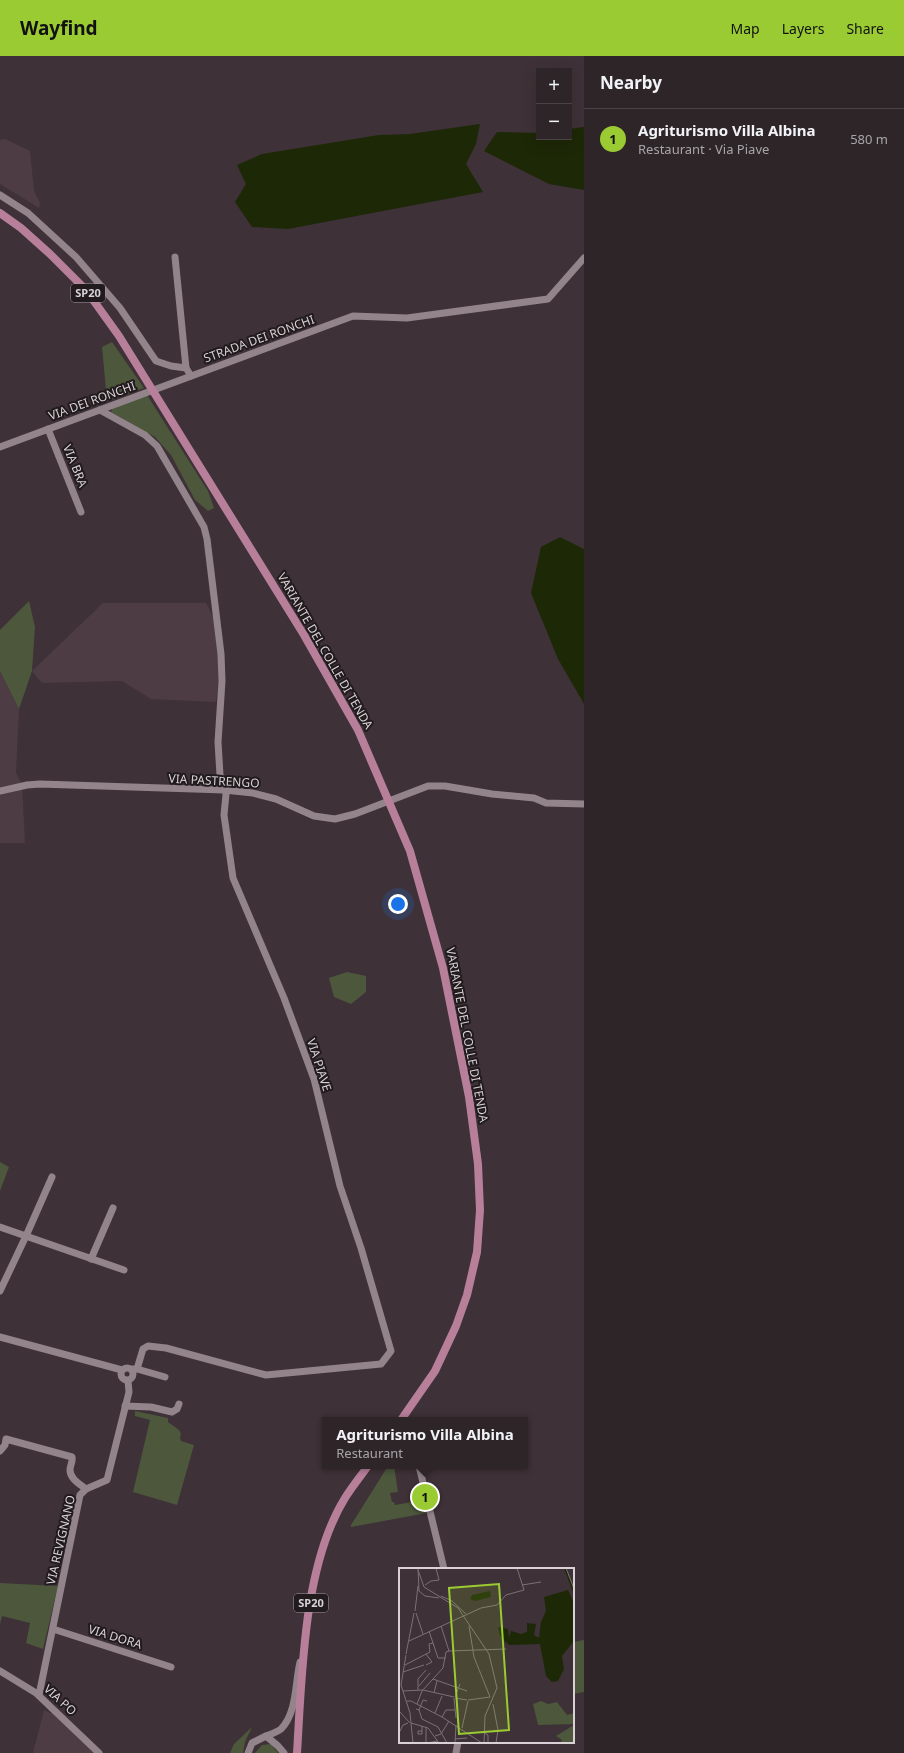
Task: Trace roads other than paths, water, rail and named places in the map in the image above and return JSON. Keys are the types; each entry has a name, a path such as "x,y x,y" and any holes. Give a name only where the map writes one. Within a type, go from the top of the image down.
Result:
{"main road":[{"name":"VARIANTE DEL COLLE DI TENDA","path":"2,215 21,228 50,254 86,290 119,336 304,635 358,730 410,851 443,968 469,1097 478,1164 480,1210 477,1252 467,1295 456,1326 435,1371 402,1417"},
{"name":"SP20","path":"296,1753 304,1647 315,1573 328,1534 344,1499 366,1469"}],"street":[{"path":"0,195 28,213 76,257 120,308 156,361 171,366 186,368"},
{"path":"175,257 186,368 191,376"},
{"name":"STRADA DEI RONCHI","path":"191,376 353,316 407,318 548,299 584,258"},
{"name":"VIA DEI RONCHI","path":"0,447 191,376"},
{"name":"VIA PIAVE","path":"100,410 145,435 157,446 204,527 207,539 221,654 222,681 218,742 220,775 226,794 224,815 233,878 284,998 314,1079 340,1186 361,1248 390,1351"},
{"name":"VIA BRA","path":"48,429 81,512"},
{"name":"VIA PASTRENGO","path":"0,791 27,784 224,790 266,796 314,816 335,819 355,814 428,786 445,786 492,794 534,798 546,803 584,804"},
{"path":"0,1291 52,1177"},
{"path":"91,1259 112,1208"},
{"path":"0,1227 124,1270"},
{"path":"0,1337 122,1370 127,1368 135,1369 165,1377"},
{"name":"VIA REVIGNANO","path":"39,1695 80,1495 86,1490 108,1480 129,1392 128,1381 133,1379 135,1369 143,1349 148,1346 166,1348 266,1375 381,1364 390,1351"},
{"path":"122,1370 121,1375 123,1379 128,1381"},
{"path":"126,1406 151,1406 172,1412 177,1409 179,1404"},
{"path":"0,1451 5,1445 6,1440 72,1457 70,1470 74,1479 86,1490"},
{"path":"420,1469 444,1568"},
{"name":"VIA DORA","path":"53,1629 171,1667"},
{"path":"248,1753 252,1743 280,1730 288,1719 293,1704 304,1647"},
{"name":"VIA PO","path":"0,1672 39,1695 99,1753"},
{"path":"266,1736 284,1753"},
{"path":"456,1753 458,1743"}],"place":[{"name":"Agriturismo Villa Albina","path":"425,1497"}]}
